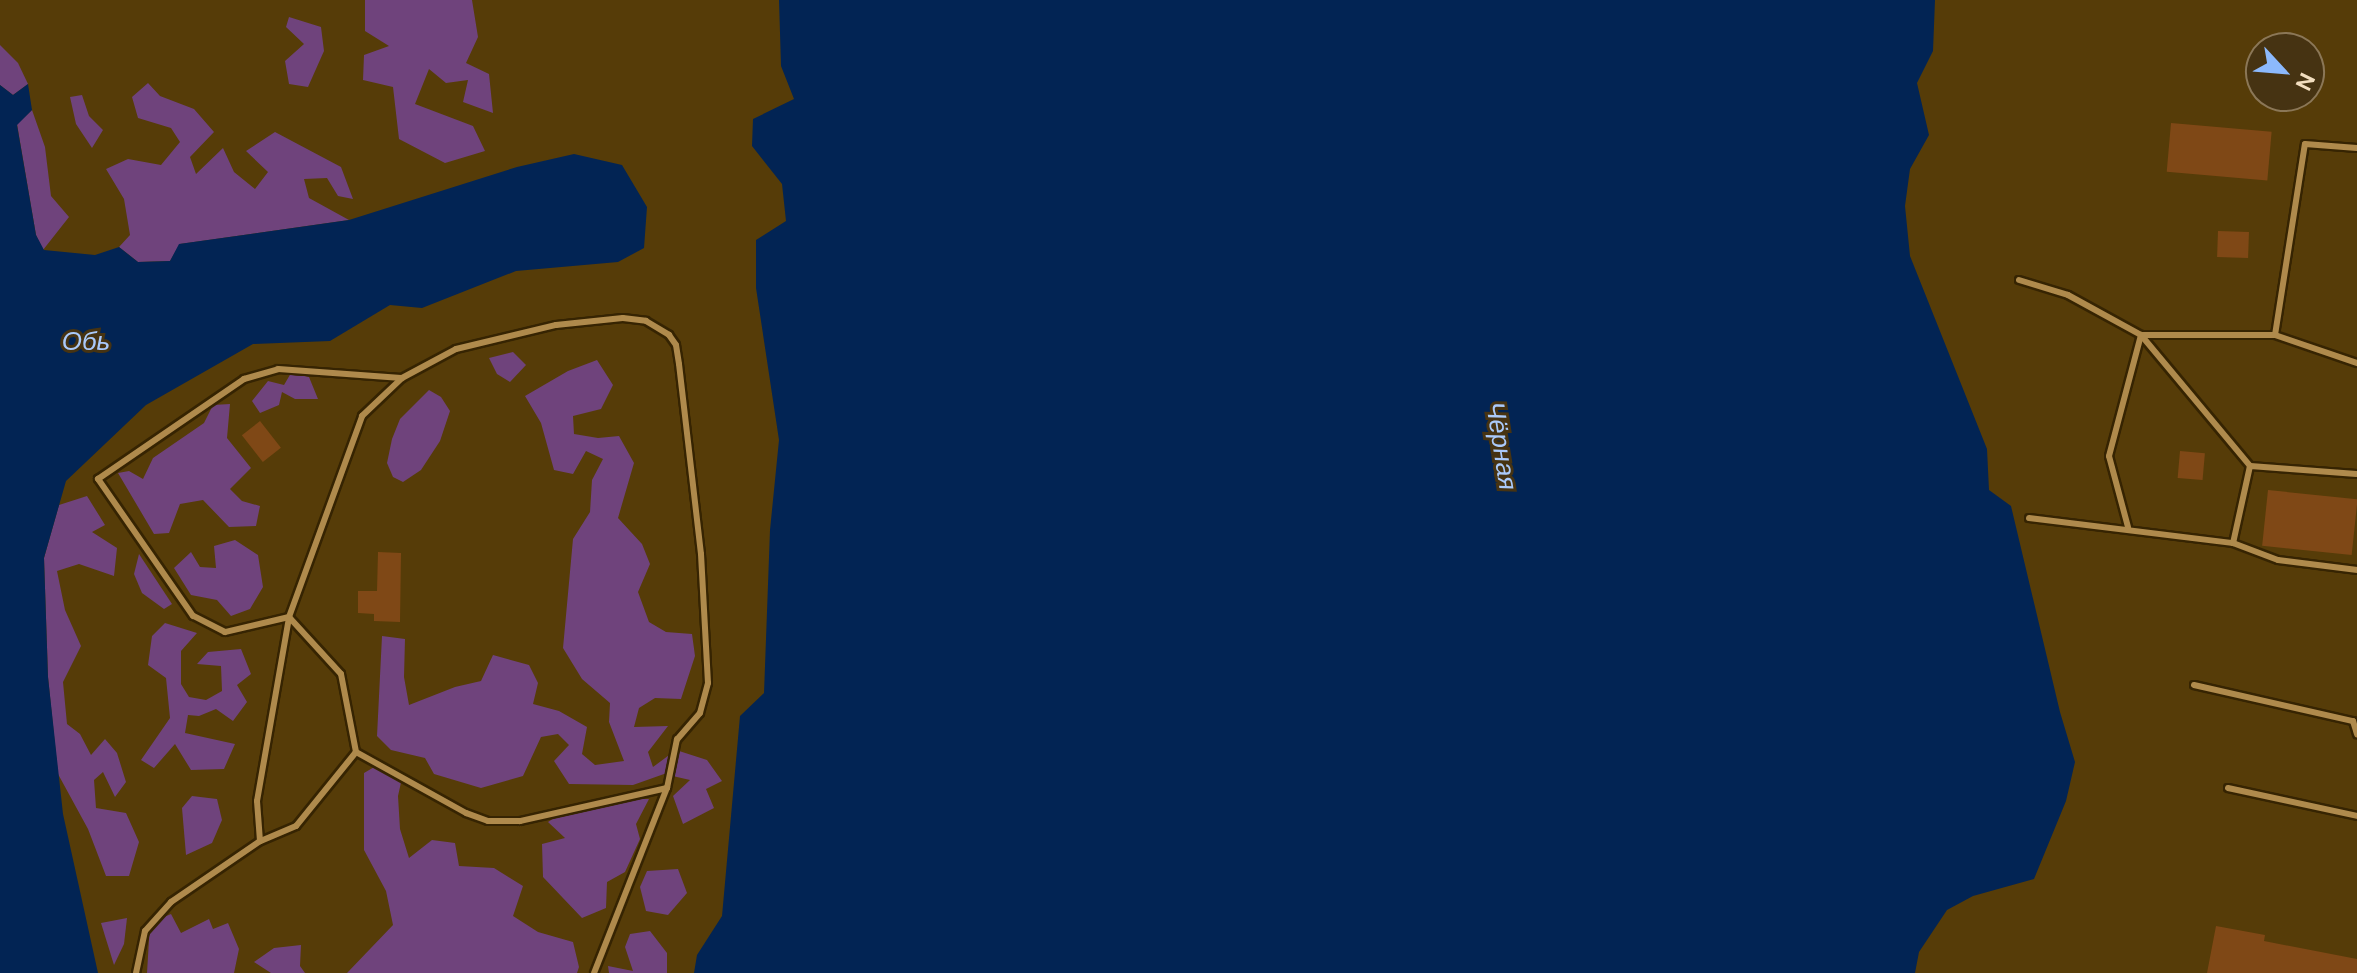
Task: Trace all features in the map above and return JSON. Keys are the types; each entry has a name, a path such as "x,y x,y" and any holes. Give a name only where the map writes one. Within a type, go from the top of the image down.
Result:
{"lane":[{"path":"2275,335 2305,144 2357,148"},
{"path":"2019,280 2068,295 2141,335 2250,466 2357,474"},
{"path":"260,841 257,801 289,617 362,416 402,378 456,349 556,325 623,318 658,325 676,345 701,554 708,683 700,713 677,739 667,788 594,973"},
{"path":"2141,335 2275,335 2357,363"},
{"path":"2128,527 2109,456 2141,335"},
{"path":"289,617 225,632 193,616 98,479 244,379 278,369 402,378"},
{"path":"2233,543 2250,466"},
{"path":"2029,518 2128,527 2233,543 2278,560 2357,570"},
{"path":"136,973 145,931 171,902 260,841 296,826 356,752 341,674 289,617"},
{"path":"2194,685 2353,721 2357,734"},
{"path":"356,752 466,813 488,821 520,821 667,788"},
{"path":"2228,788 2357,816"}],"shaded area":[{"path":"365,0 472,0 478,37 466,63 489,74 493,113 463,102 468,80 446,83 429,69 415,104 473,126 485,151 445,163 399,139 393,87 363,80 364,55 389,46 365,31"},
{"path":"289,17 321,27 324,51 308,87 289,84 285,61 304,44 286,27"},
{"path":"0,45 18,63 28,84 13,95 0,85"},
{"path":"148,83 160,96 194,109 214,132 190,157 196,174 223,148 234,172 255,189 268,172 246,151 275,132 341,167 353,199 338,196 327,178 304,179 309,198 349,220 180,244 170,261 138,262 119,247 130,235 124,199 106,169 128,159 161,165 180,142 171,128 138,118 132,97"},
{"path":"82,95 89,116 103,130 92,148 76,124 70,97"},
{"path":"32,110 45,147 51,196 69,217 43,250 36,235 17,124"},
{"path":"513,352 526,365 510,382 497,374 489,358"},
{"path":"597,360 613,385 601,409 573,416 574,434 598,438 619,436 634,463 618,518 642,544 650,564 638,592 649,622 666,632 692,634 695,656 681,699 655,698 639,708 634,727 668,726 648,752 653,767 676,750 707,760 722,781 706,789 714,808 683,824 673,796 690,780 664,774 633,785 569,784 554,761 569,745 558,734 541,737 523,776 481,788 434,774 425,758 391,750 377,736 382,636 405,639 404,677 409,705 455,687 481,681 493,655 529,665 538,683 533,704 559,711 587,727 582,754 595,765 624,761 609,722 610,703 582,679 563,648 573,539 590,512 592,480 603,459 586,451 573,474 554,470 541,423 525,396 568,371"},
{"path":"291,373 309,377 318,399 295,399 282,392 279,405 260,413 252,401 268,381 284,385"},
{"path":"429,390 441,397 450,411 440,441 421,470 403,482 393,477 387,463 392,439 400,419"},
{"path":"230,404 227,438 251,468 230,489 242,501 260,506 256,526 229,527 203,500 180,504 169,533 154,534 118,473 129,471 143,479 153,458 204,423 213,405"},
{"path":"87,496 105,525 92,532 117,548 114,576 79,564 57,571 65,610 81,646 63,682 67,724 80,734 91,755 105,739 117,753 126,782 115,797 103,772 94,780 96,808 126,813 139,842 129,876 106,876 88,829 58,774 48,677 44,558 59,505"},
{"path":"235,540 258,555 263,587 250,609 231,616 217,600 191,595 174,568 191,552 200,567 216,568 214,546"},
{"path":"139,554 172,604 164,609 142,593 134,574"},
{"path":"165,623 197,633 181,651 181,684 189,697 206,700 222,691 221,666 197,664 208,652 241,649 251,674 237,685 247,702 233,721 216,709 199,716 188,715 185,733 235,744 224,769 191,770 175,744 154,768 141,760 170,718 166,678 148,665 152,636"},
{"path":"381,763 402,778 398,796 400,829 409,858 432,840 455,843 459,866 494,868 523,886 513,916 538,932 573,942 579,967 577,973 347,973 393,925 386,891 364,850 364,773"},
{"path":"192,796 217,799 222,820 212,843 186,855 182,808"},
{"path":"618,799 649,799 636,824 640,839 625,872 607,882 606,908 582,918 543,877 542,844 565,838 548,822 566,810"},
{"path":"678,869 687,893 668,915 646,911 640,887 647,871"},
{"path":"171,914 181,933 209,919 213,929 228,923 239,949 234,973 147,973 150,923"},
{"path":"127,918 124,944 114,965 101,923"},
{"path":"650,931 667,953 667,973 609,973 608,966 633,971 625,947 630,934"},
{"path":"301,945 300,966 305,973 271,973 254,962 274,948"}],"water":[{"name":"Чёрная","path":"779,0 1935,0 1933,51 1917,83 1929,135 1910,169 1905,206 1910,256 1987,449 1989,490 2011,506 2060,712 2075,762 2066,801 2034,879 1973,896 1947,910 1919,952 1915,973 694,973 697,955 722,916 740,716 764,693 770,530 779,440 756,288 756,240 786,221 782,184 752,146 753,119 794,99 781,66"},
{"name":"Обь","path":"28,84 32,110 17,125 36,235 44,250 95,255 119,247 138,262 170,261 179,244 349,220 517,167 574,154 622,165 647,207 644,248 618,262 516,271 422,308 390,305 330,341 253,344 146,405 66,481 44,558 48,677 63,814 98,973 0,973 0,85 13,95"}],"building":[{"path":"2171,123 2272,132 2267,181 2167,172"},
{"path":"2218,231 2249,232 2248,258 2217,257"},
{"path":"260,421 281,448 263,462 242,435"},
{"path":"2180,451 2205,453 2203,480 2178,478"},
{"path":"2268,490 2357,499 2352,555 2262,546"},
{"path":"378,552 401,553 400,622 374,621 374,614 358,613 358,591 377,591"},
{"path":"2216,926 2265,935 2264,941 2357,959 2357,973 2207,973"}]}
